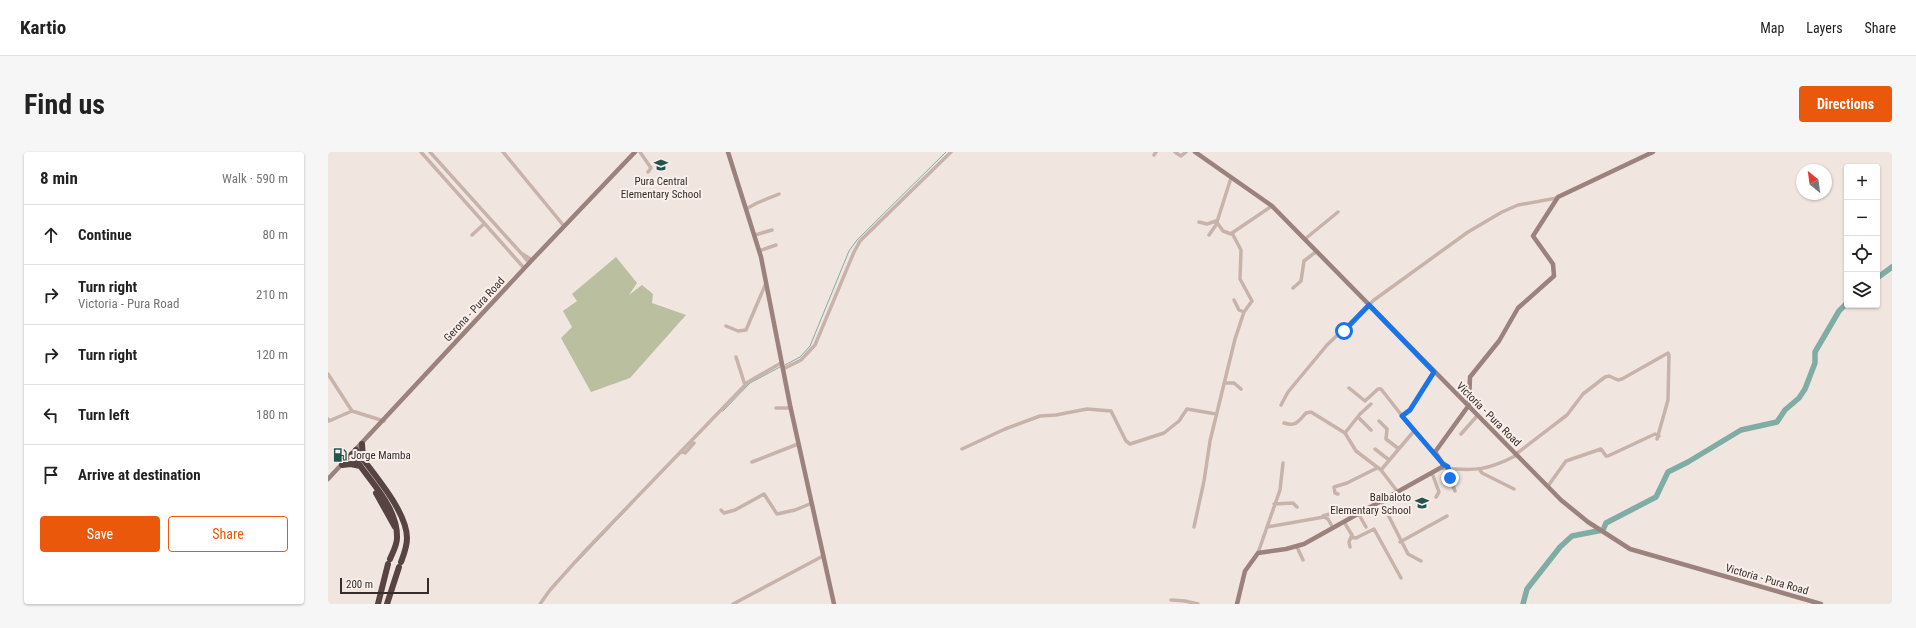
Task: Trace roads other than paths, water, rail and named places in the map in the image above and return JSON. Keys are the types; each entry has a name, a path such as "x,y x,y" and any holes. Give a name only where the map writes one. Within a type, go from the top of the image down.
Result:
{"highway":[{"path":"362,444 363,460"},
{"path":"354,452 363,460 404,520 407,540 387,604"},
{"path":"354,452 360,466 384,499 394,520 398,539 389,561 378,604"},
{"path":"342,465 351,464 360,466"}],"main road":[{"name":"Gerona - Pura Road","path":"328,479 384,421 524,268 635,152"},
{"path":"728,152 759,251 798,444 834,604"},
{"path":"1237,604 1245,571 1258,552 1297,547 1432,473 1442,466 1435,453 1468,407 1470,377 1499,341 1518,308 1554,276 1553,264 1533,236 1557,198 1653,152"},
{"name":"Victoria - Pura Road","path":"1199,153 1231,178 1272,206 1516,455 1569,507 1594,527 1630,549 1821,604"}],"street":[{"path":"421,152 524,268"},
{"path":"430,152 530,262"},
{"path":"503,152 564,226"},
{"path":"640,152 651,168 648,172"},
{"path":"783,369 801,360 815,345 860,241 951,152"},
{"path":"1175,152 1181,156 1186,152"},
{"path":"1208,235 1217,222 1231,178"},
{"path":"746,209 779,194"},
{"path":"1281,405 1288,392 1327,345 1369,305 1468,232 1491,218 1518,205 1557,198"},
{"path":"1231,234 1272,206"},
{"path":"1305,239 1338,212"},
{"path":"1199,222 1207,224 1215,221 1217,222"},
{"path":"1194,527 1204,481 1209,446 1235,339 1244,312 1252,302 1240,279 1241,250 1231,234 1225,232 1217,222"},
{"path":"472,235 484,224"},
{"path":"755,235 772,230"},
{"path":"759,251 776,245"},
{"path":"1293,288 1301,281 1304,261 1317,251"},
{"path":"726,326 738,331 746,330 766,282"},
{"path":"1234,300 1239,310 1244,312"},
{"path":"1442,466 1448,468 1480,470 1497,465 1516,455 1567,415 1583,394 1605,377 1609,376 1618,380 1622,379 1668,353 1668,400 1658,437 1655,434 1608,456 1606,456 1601,449 1596,452 1590,451 1580,457 1574,457 1566,461 1548,486"},
{"path":"736,357 745,385"},
{"path":"540,604 550,590 585,551 745,385 758,375 781,363"},
{"path":"1402,416 1410,410 1434,372"},
{"path":"328,374 352,411 384,421"},
{"path":"1225,383 1234,383 1241,389"},
{"path":"1349,388 1365,401 1379,388 1435,453"},
{"path":"1345,433 1371,404"},
{"path":"776,408 791,408"},
{"path":"962,449 1005,429 1040,416 1056,415 1087,409 1111,410 1126,442 1130,444 1164,433 1179,421 1187,409 1216,414"},
{"path":"328,419 330,422 352,411"},
{"path":"1284,423 1291,425 1296,424 1306,413 1311,412 1345,433 1356,451 1381,470 1397,491"},
{"path":"1461,434 1478,416"},
{"path":"1358,417 1371,430"},
{"path":"1379,421 1387,429 1386,439 1398,449"},
{"path":"1381,470 1414,430"},
{"path":"682,452 686,453 694,443"},
{"path":"752,462 798,444"},
{"path":"1375,449 1389,460"},
{"path":"1258,552 1280,490 1283,463"},
{"path":"1338,494 1335,494 1333,488 1347,483 1377,468"},
{"path":"1448,468 1455,491"},
{"path":"1480,470 1482,473 1514,490"},
{"path":"1432,473 1439,492 1436,497"},
{"path":"721,510 724,513 735,510 763,494 769,500 777,514 795,510 812,503"},
{"path":"1381,501 1400,542 1410,556 1421,561"},
{"path":"1274,504 1293,503 1297,507"},
{"path":"1315,519 1340,511"},
{"path":"1358,513 1366,527"},
{"path":"1400,542 1447,516"},
{"path":"1266,527 1327,518 1333,528"},
{"path":"1344,522 1351,534 1349,542 1350,547"},
{"path":"1351,537 1356,538 1374,529 1401,578"},
{"path":"1297,547 1303,560"},
{"path":"733,604 824,556"},
{"path":"1171,600 1185,600 1198,604"}],"waterway":[{"path":"785,365 800,357 810,346 849,251 857,240 946,152"},
{"path":"1880,276 1892,267"},
{"path":"1523,604 1527,589 1560,547 1572,536 1603,530 1606,523 1656,497 1668,472 1688,462 1741,430 1777,422 1785,410 1799,398 1805,389 1815,363 1815,352 1839,311 1844,306"},
{"path":"723,411 750,383 780,367"},
{"path":"577,562 634,502"}],"place":[{"name":"Pura Central Elementary School","path":"661,165"},
{"name":"Jorge Mamba","path":"340,455"},
{"name":"Balbaloto Elementary School","path":"1422,503"}]}
